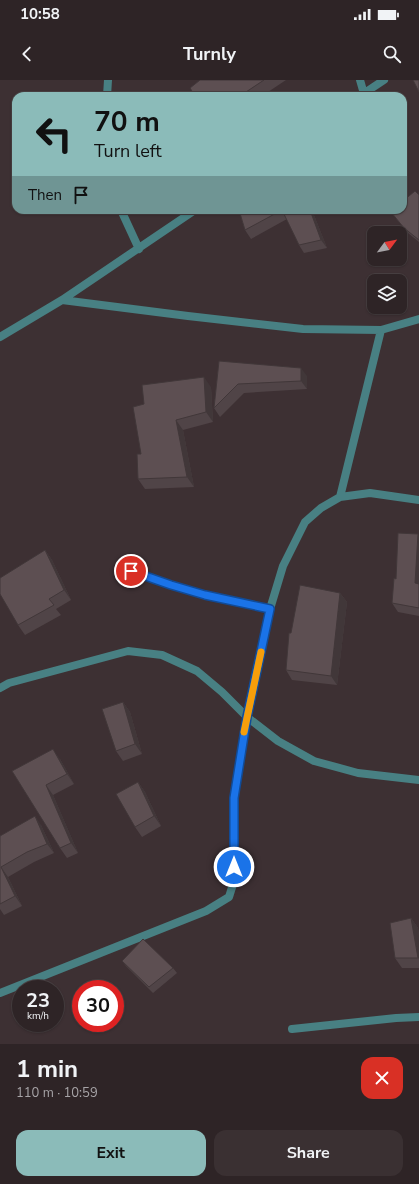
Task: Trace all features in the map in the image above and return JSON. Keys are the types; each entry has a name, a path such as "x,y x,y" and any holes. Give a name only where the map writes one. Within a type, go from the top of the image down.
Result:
{"street":[{"path":"107,92 108,80"},
{"path":"360,80 362,92"},
{"path":"366,92 384,80"},
{"path":"123,214 139,249"},
{"path":"0,337 62,300 189,214"},
{"path":"62,300 303,329 381,330 419,319"},
{"path":"340,497 381,330"},
{"path":"0,993 206,911 229,897 234,881 234,798 247,717 270,609 283,566 305,522 321,508 340,497 370,493 419,500"},
{"path":"131,571 205,595 270,609"},
{"path":"0,688 9,683 128,651 162,655 197,671 222,692 247,717 278,741 314,761 358,773 419,780"},
{"path":"292,1029 419,1017"}],"building":[{"path":"200,80 264,80 246,92 192,92 190,88"},
{"path":"413,80 419,80 419,92"},
{"path":"415,191 419,195 419,240 407,230 407,226 402,226 393,214 407,214 407,198"},
{"path":"240,214 275,214 245,230"},
{"path":"284,214 311,214 321,240 299,245"},
{"path":"219,361 301,368 301,381 238,384 214,408"},
{"path":"204,377 206,412 176,420 187,477 138,479 137,454 141,454 133,407 144,404 142,385"},
{"path":"398,533 418,534 415,583 419,584 419,608 392,603 394,578 396,579"},
{"path":"45,550 64,590 49,599 54,605 18,625 0,594 0,578"},
{"path":"300,585 340,593 331,676 286,670 289,633 291,633"},
{"path":"123,702 135,744 116,751 102,709"},
{"path":"53,749 67,774 46,785 71,843 60,848 12,771"},
{"path":"138,782 154,816 135,827 116,794"},
{"path":"35,816 47,844 27,852 1,867 15,896 0,904 0,836"},
{"path":"411,918 418,958 395,958 390,923"},
{"path":"143,939 173,968 149,987 122,961"}],"slow traffic":[{"path":"244,732 261,652"}],"route":[{"path":"131,571 205,595 270,609 247,717 234,798 234,867"}]}
